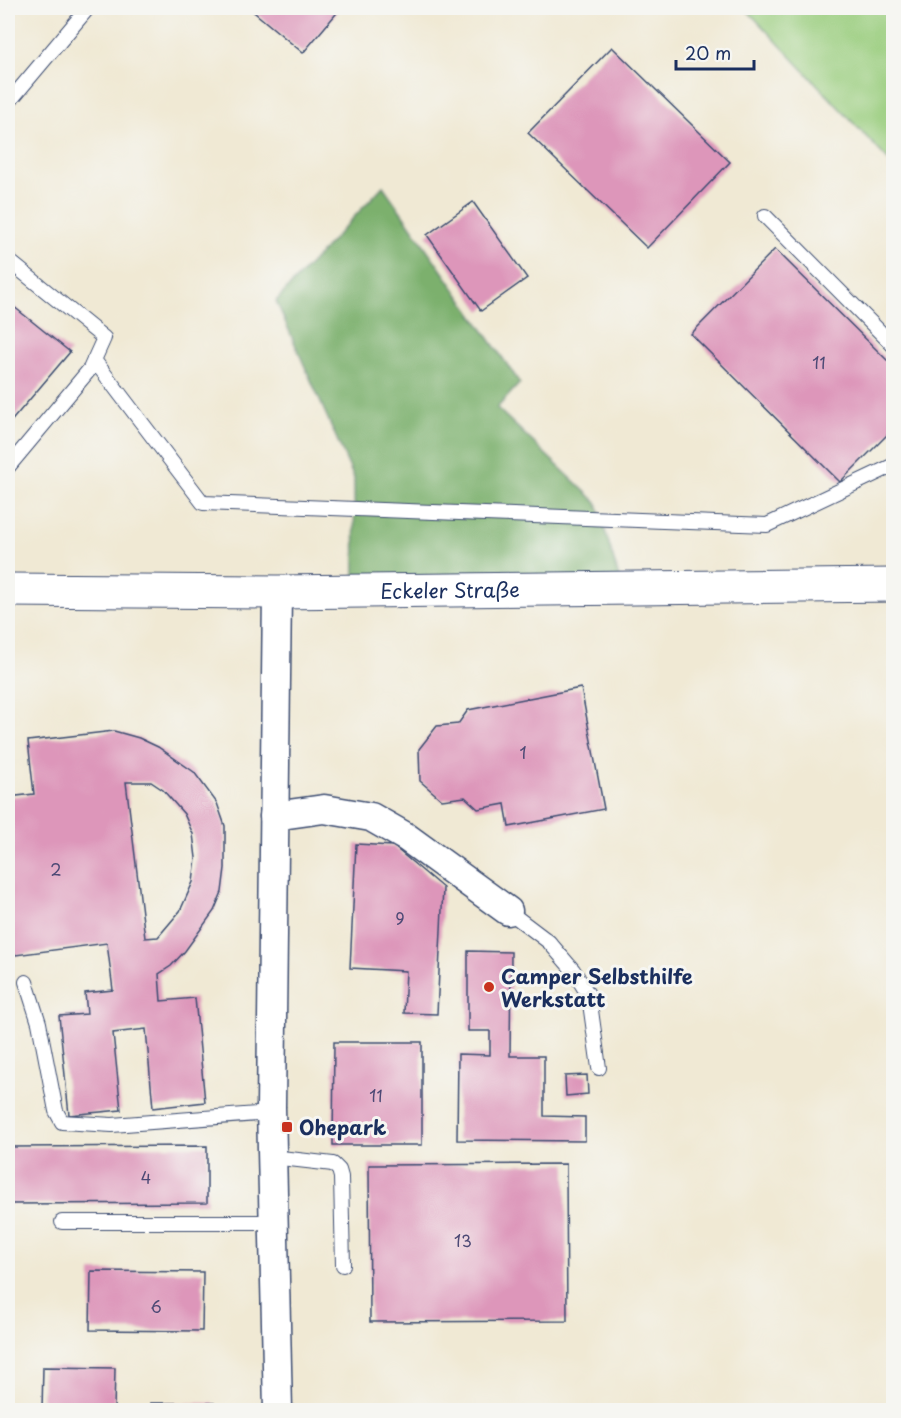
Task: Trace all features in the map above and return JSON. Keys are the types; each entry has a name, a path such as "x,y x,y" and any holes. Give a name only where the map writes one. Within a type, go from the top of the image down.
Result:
{"street":[{"name":"Eckeler Straße","path":"8,590 277,592 894,585"},
{"path":"277,592 271,1113 278,1410"},
{"path":"274,816 324,809 371,817 406,837 508,911"}],"lane":[{"path":"8,103 87,8"},
{"path":"765,216 894,346"},
{"path":"8,260 104,338 90,369 8,467"},
{"path":"94,360 203,503 767,525 894,465"},
{"path":"508,911 549,942 573,970 589,996 598,1068"},
{"path":"26,982 39,1023 56,1110 62,1122 112,1125 271,1113"},
{"path":"272,1157 333,1164 339,1170 343,1265"},
{"path":"63,1222 273,1222"}],"green space":[{"path":"745,8 893,8 893,165"},
{"path":"383,186 520,383 497,408 597,503 622,588 355,591 354,478 276,301"}],"building":[{"path":"249,8 341,8 303,53"},
{"path":"612,47 730,162 647,248 528,133"},
{"path":"473,202 527,278 481,311 427,235"},
{"path":"775,249 894,367 894,428 840,482 691,334"},
{"path":"8,302 70,352 8,425"},
{"path":"581,688 604,809 509,827 505,804 478,809 465,797 442,800 420,781 419,749 437,726 458,724 468,710"},
{"path":"114,731 139,738 158,747 194,772 217,803 225,826 225,868 222,892 214,911 185,951 171,966 159,974 161,1001 195,998 205,1102 153,1108 146,1029 113,1033 121,1110 69,1115 59,1016 87,1014 85,993 113,990 107,943 8,956 8,797 34,794 28,741","holes":["126,782 151,782 163,790 184,814 193,834 196,858 193,882 180,911 158,937 145,938"]},
{"path":"356,844 393,846 443,888 437,1014 404,1013 406,971 350,968"},
{"path":"468,951 511,952 510,1056 544,1056 544,1116 585,1117 585,1141 457,1140 458,1054 490,1055 490,1031 468,1031"},
{"path":"334,1042 422,1042 422,1145 333,1145"},
{"path":"587,1075 588,1094 566,1096 565,1076"},
{"path":"207,1146 207,1203 8,1204 8,1147"},
{"path":"566,1164 567,1321 370,1322 369,1165"},
{"path":"91,1271 203,1272 202,1331 90,1330"},
{"path":"43,1367 115,1368 114,1410 42,1410"},
{"path":"150,1403 214,1403 214,1410 150,1410"}],"place":[{"name":"Camper Selbsthilfe Werkstatt","path":"489,987"},
{"name":"Ohepark","path":"287,1127"}]}
